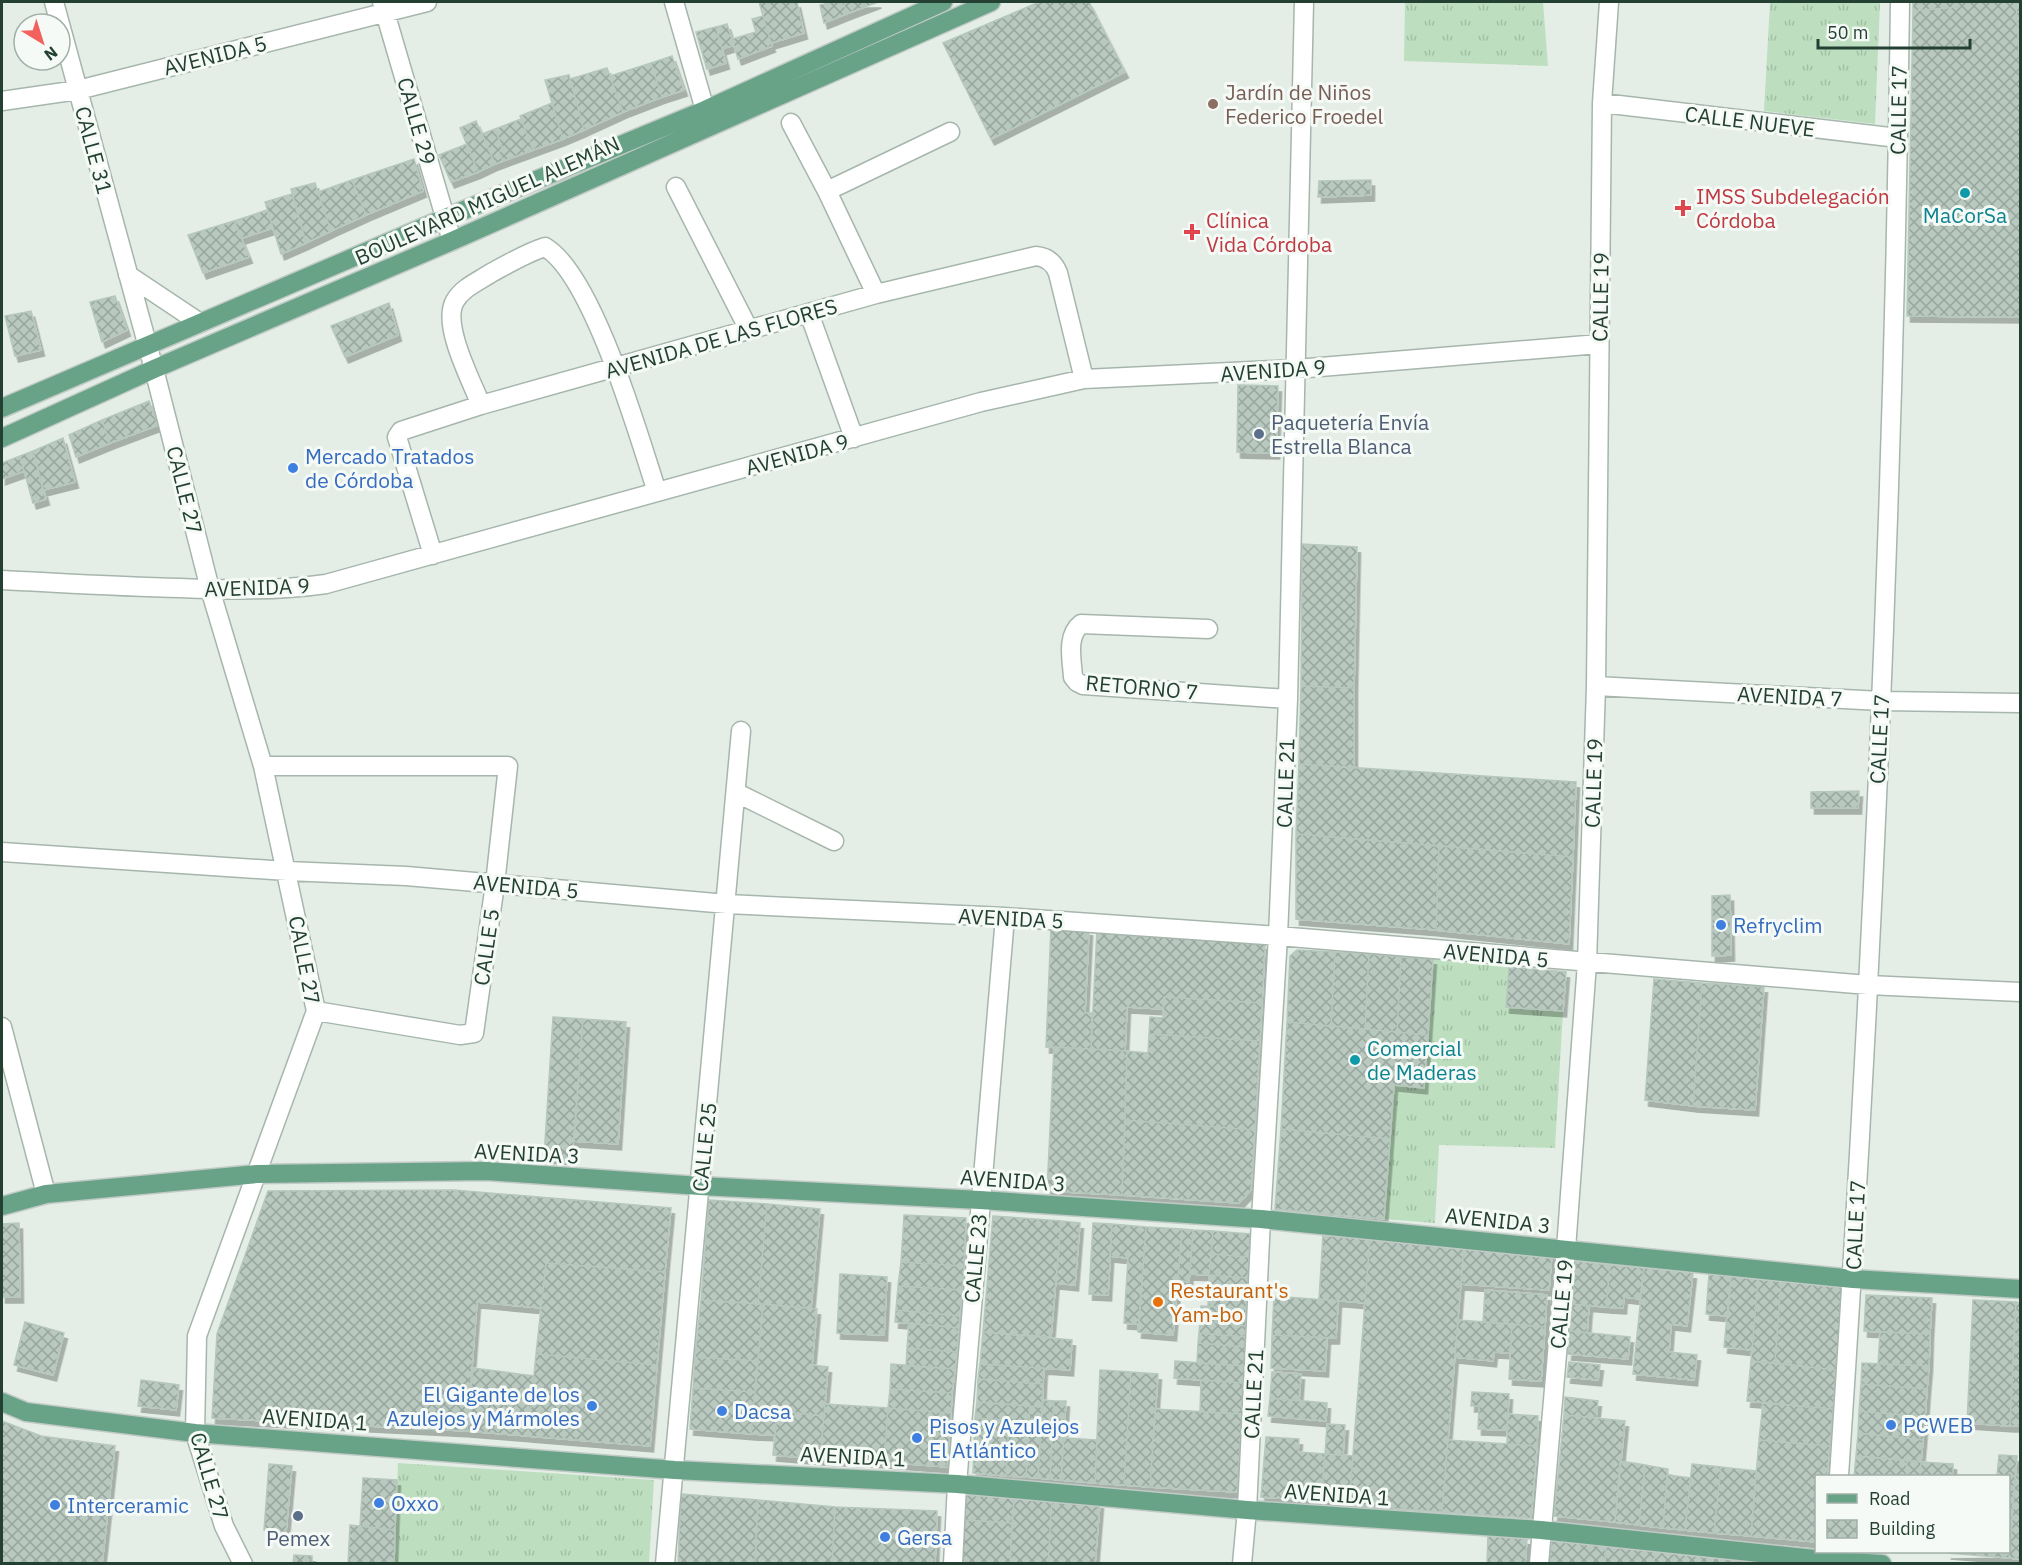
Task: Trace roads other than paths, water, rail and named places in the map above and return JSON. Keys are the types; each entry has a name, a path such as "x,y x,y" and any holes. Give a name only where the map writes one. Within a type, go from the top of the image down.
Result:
{"main road":[{"name":"BOULEVARD MIGUEL ALEMÁN","path":"2,408 445,218 705,110 943,2"},
{"name":"BOULEVARD MIGUEL ALEMÁN","path":"2,438 154,369 452,241 991,2"},
{"name":"AVENIDA 3","path":"2,1206 46,1194 257,1174 486,1172 700,1186 980,1200 1261,1220 1853,1279 2020,1289"},
{"name":"AVENIDA 1","path":"2,1402 26,1412 195,1433 675,1470 957,1484 1247,1510 1542,1530 1882,1563"}],"street":[{"name":"AVENIDA 5","path":"2,100 78,90 384,6 427,2"},
{"path":"674,2 705,110"},
{"name":"CALLE 21","path":"1242,1563 1247,1510 1278,936 1288,699 1304,2"},
{"name":"CALLE 19","path":"1539,1563 1566,1249 1587,963 1596,686 1602,104 1609,2"},
{"name":"CALLE 17","path":"1839,1475 1853,1279 1881,701 1892,410 1900,2"},
{"name":"CALLE 29","path":"384,6 452,241"},
{"name":"CALLE 31","path":"72,68 147,347"},
{"name":"CALLE NUEVE","path":"1602,104 1898,138"},
{"path":"791,123 827,190 876,294"},
{"path":"827,190 950,132"},
{"path":"676,187 749,330"},
{"path":"481,405 454,336 452,306 455,300 472,284 545,247 562,262 586,303 616,368 657,492"},
{"name":"AVENIDA DE LAS FLORES","path":"433,555 397,437 401,431 481,405 876,294 1036,256 1043,258 1054,264 1058,273 1084,380"},
{"path":"128,275 200,323"},
{"path":"809,313 854,438"},
{"name":"AVENIDA 9","path":"2,580 210,589 291,589 326,584 981,402 1084,380 1296,369 1599,344"},
{"name":"CALLE 27","path":"147,347 210,589 263,766 316,1011 197,1336 195,1433 224,1526 243,1563"},
{"name":"RETORNO 7","path":"1208,629 1081,624 1072,635 1073,677 1083,685 1288,699"},
{"name":"AVENIDA 7","path":"1596,686 1881,701 2020,703"},
{"name":"CALLE 25","path":"665,1563 741,731"},
{"name":"CALLE 5","path":"263,766 508,766 495,884 474,1033 460,1035 316,1011"},
{"path":"737,793 834,841"},
{"name":"AVENIDA 5","path":"2,852 287,871 406,876 727,904 1005,917 1278,936 1868,985 2020,992"},
{"name":"CALLE 23","path":"953,1563 957,1484 1005,917"},
{"path":"2,1027 46,1194"}],"place":[{"name":"Jardín de Niños Federico Froedel","path":"1213,104"},
{"name":"MaCorSa","path":"1965,193"},
{"name":"IMSS Subdelegación Córdoba","path":"1683,208"},
{"name":"Clínica Vida Córdoba","path":"1192,232"},
{"name":"Paquetería Envía Estrella Blanca","path":"1259,434"},
{"name":"Mercado Tratados de Córdoba","path":"293,468"},
{"name":"Refryclim","path":"1721,925"},
{"name":"Comercial de Maderas","path":"1355,1060"},
{"name":"Restaurant's Yam-bo","path":"1158,1302"},
{"name":"El Gigante de los Azulejos y Mármoles","path":"592,1406"},
{"name":"Dacsa","path":"722,1411"},
{"name":"PCWEB","path":"1891,1425"},
{"name":"Pisos y Azulejos El Atlántico","path":"917,1438"},
{"name":"Oxxo","path":"379,1503"},
{"name":"Interceramic","path":"55,1505"},
{"name":"Pemex","path":"298,1516"},
{"name":"Gersa","path":"885,1537"}]}
